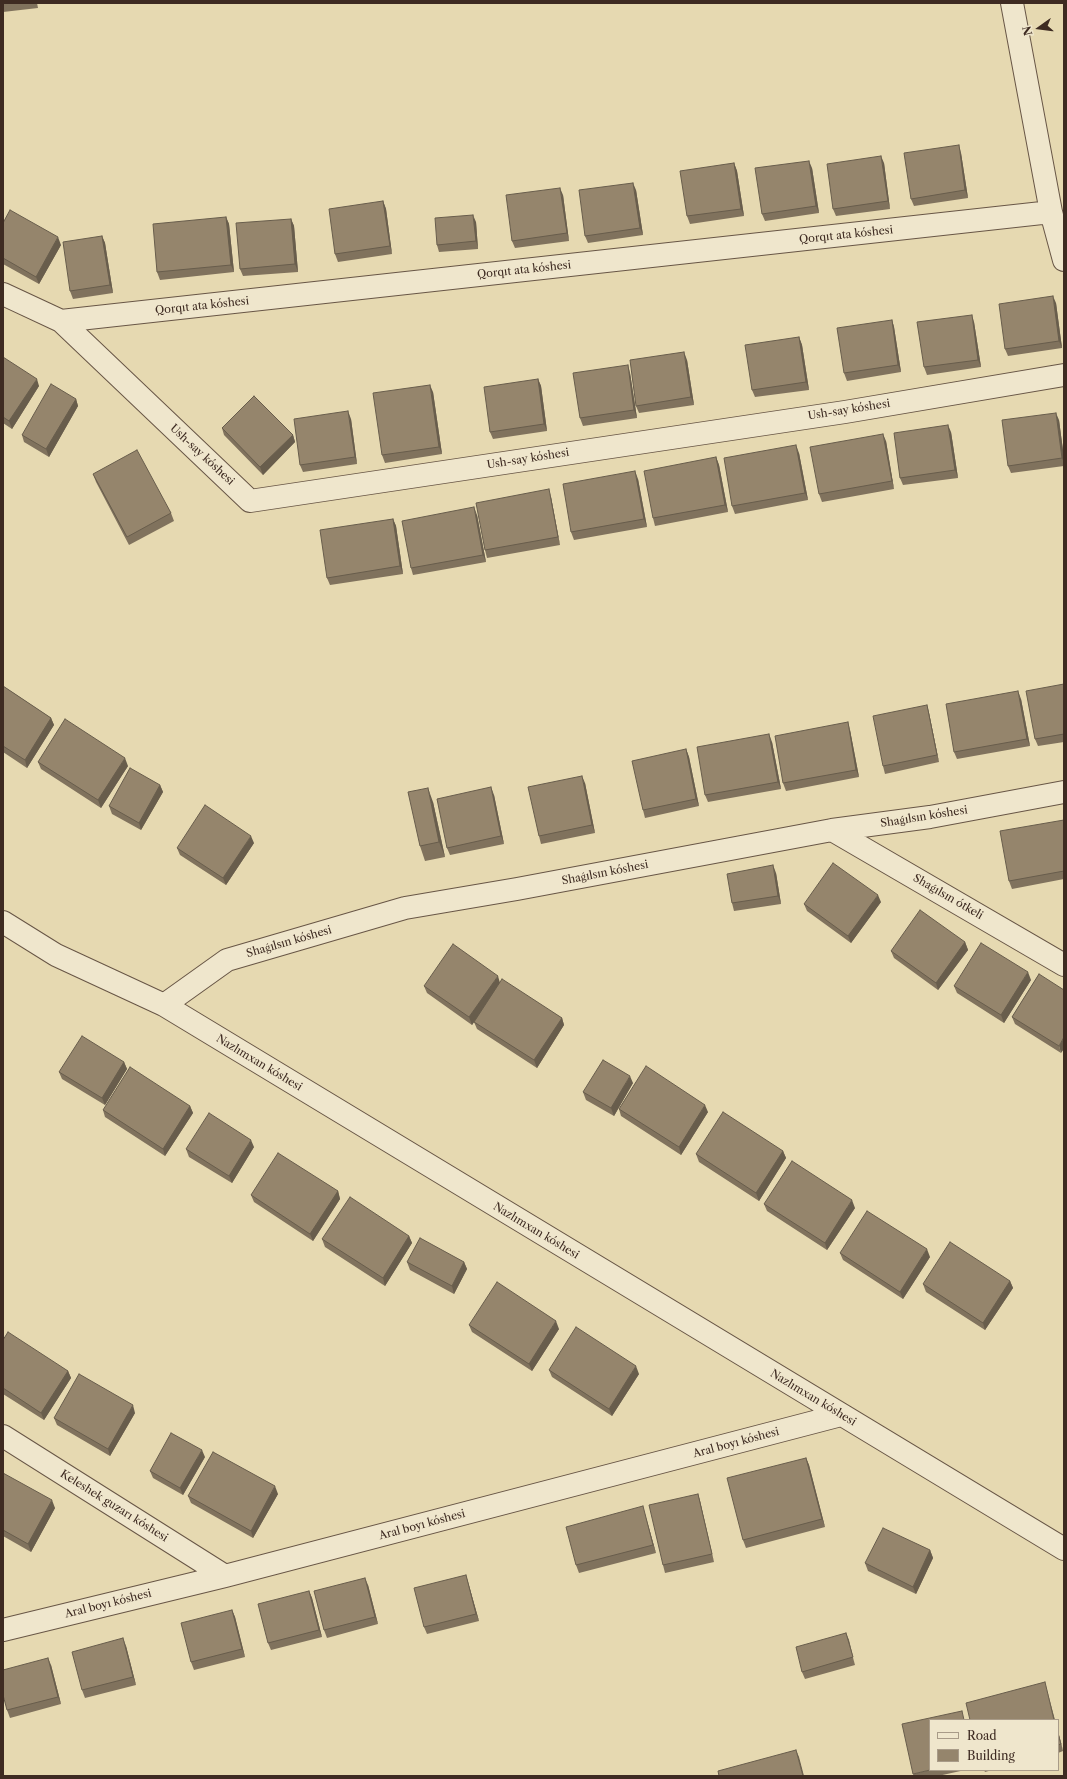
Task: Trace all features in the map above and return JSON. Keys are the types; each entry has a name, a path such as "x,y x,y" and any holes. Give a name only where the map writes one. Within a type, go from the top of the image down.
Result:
{"street":[{"path":"1012,3 1051,212 1064,260"},
{"name":"Qorqıt ata kóshesi","path":"61,321 1051,212"},
{"path":"3,294 61,321"},
{"name":"Ush-say kóshesi","path":"61,321 250,501 845,412 1064,374"},
{"name":"Shaǵılsın kóshesi","path":"164,1005 227,960 405,908 525,888 832,830 930,817 1064,792"},
{"name":"Shaǵılsın ótkeli","path":"832,830 1064,965"},
{"name":"Nazlımxan kóshesi","path":"3,922 56,955 164,1005 1064,1549"},
{"name":"Aral boyı kóshesi","path":"3,1630 226,1576 841,1415"},
{"name":"Keleshek guzarı kóshesi","path":"3,1436 226,1576"}],"building":[{"path":"959,145 965,190 911,199 904,153"},
{"path":"881,156 888,201 833,209 827,164"},
{"path":"809,161 816,206 762,214 755,168"},
{"path":"734,163 741,209 687,216 680,171"},
{"path":"633,183 640,228 585,236 579,190"},
{"path":"560,188 567,233 512,241 506,195"},
{"path":"383,201 390,246 335,254 329,209"},
{"path":"10,210 58,237 36,277 3,258 3,223"},
{"path":"473,215 476,241 437,245 435,218"},
{"path":"226,217 231,265 157,272 153,224"},
{"path":"291,219 295,264 240,269 236,223"},
{"path":"102,236 110,285 70,291 63,242"},
{"path":"1053,296 1059,341 1005,349 999,304"},
{"path":"972,315 978,360 924,367 917,322"},
{"path":"892,320 898,365 844,373 837,328"},
{"path":"799,337 806,382 752,390 745,345"},
{"path":"684,352 691,397 636,406 630,360"},
{"path":"3,357 37,379 9,421 3,417"},
{"path":"628,365 634,410 580,418 573,373"},
{"path":"538,379 544,424 490,432 484,387"},
{"path":"51,384 76,399 46,449 22,435"},
{"path":"430,385 439,447 382,455 373,393"},
{"path":"254,396 293,435 260,467 222,428"},
{"path":"348,411 355,457 300,465 294,419"},
{"path":"1056,413 1062,458 1008,466 1002,420"},
{"path":"948,425 955,470 900,478 894,433"},
{"path":"883,434 892,481 819,494 810,447"},
{"path":"796,445 805,493 732,506 724,458"},
{"path":"137,450 171,513 127,537 93,474"},
{"path":"716,457 725,505 653,518 644,471"},
{"path":"635,471 644,519 571,532 563,484"},
{"path":"549,489 558,537 485,550 476,503"},
{"path":"474,507 483,555 411,568 402,521"},
{"path":"393,519 400,566 327,578 320,530"},
{"path":"1064,684 1064,734 1035,739 1026,691"},
{"path":"3,686 51,718 25,760 3,746"},
{"path":"1018,691 1027,739 954,752 946,704"},
{"path":"927,705 937,755 883,766 873,716"},
{"path":"65,719 125,758 98,800 38,762"},
{"path":"848,722 856,770 783,783 775,736"},
{"path":"769,734 778,782 705,795 697,747"},
{"path":"686,749 696,799 643,810 632,761"},
{"path":"130,768 160,785 139,823 109,806"},
{"path":"582,776 592,825 539,836 528,787"},
{"path":"491,787 501,836 447,848 437,799"},
{"path":"428,788 439,842 420,846 408,792"},
{"path":"205,805 251,836 223,878 177,848"},
{"path":"1064,820 1064,871 1009,881 1000,831"},
{"path":"833,863 878,895 848,936 804,904"},
{"path":"773,865 778,896 732,903 727,874"},
{"path":"920,910 965,942 936,983 891,951"},
{"path":"981,943 1028,972 1001,1015 954,986"},
{"path":"453,944 498,976 469,1017 424,986"},
{"path":"1039,974 1064,990 1064,1037 1059,1046 1012,1017"},
{"path":"502,979 562,1018 534,1060 474,1022"},
{"path":"82,1036 124,1062 102,1098 59,1072"},
{"path":"603,1060 630,1076 611,1108 583,1092"},
{"path":"646,1066 705,1105 679,1147 619,1109"},
{"path":"130,1067 190,1106 163,1149 103,1110"},
{"path":"723,1112 783,1151 756,1193 696,1154"},
{"path":"209,1113 251,1140 229,1176 186,1149"},
{"path":"278,1153 338,1191 310,1234 251,1195"},
{"path":"792,1161 852,1200 825,1243 764,1204"},
{"path":"350,1197 409,1236 383,1278 322,1239"},
{"path":"867,1211 927,1249 900,1292 840,1253"},
{"path":"420,1238 464,1262 452,1286 407,1262"},
{"path":"950,1242 1010,1281 983,1323 923,1284"},
{"path":"497,1282 556,1321 529,1364 469,1325"},
{"path":"576,1327 636,1366 609,1409 549,1370"},
{"path":"8,1332 68,1371 41,1413 3,1388 3,1340"},
{"path":"79,1374 133,1405 108,1449 54,1418"},
{"path":"171,1433 202,1450 180,1488 150,1471"},
{"path":"213,1452 275,1486 251,1531 188,1496"},
{"path":"806,1458 822,1519 743,1540 727,1478"},
{"path":"3,1473 52,1500 28,1544 3,1530"},
{"path":"698,1494 712,1554 663,1565 649,1505"},
{"path":"643,1506 653,1545 576,1565 566,1527"},
{"path":"883,1528 930,1550 913,1587 865,1563"},
{"path":"466,1575 476,1614 424,1627 414,1588"},
{"path":"365,1578 375,1617 324,1630 314,1591"},
{"path":"309,1591 319,1630 268,1643 258,1604"},
{"path":"232,1610 242,1649 191,1662 181,1623"},
{"path":"846,1633 853,1657 802,1672 796,1647"},
{"path":"123,1638 133,1677 82,1690 72,1652"},
{"path":"48,1658 58,1697 7,1710 3,1695 3,1670"},
{"path":"1045,1682 1054,1719 970,1719 966,1703"},
{"path":"962,1711 964,1719 929,1719 929,1770 913,1774 902,1724"},
{"path":"796,1750 803,1776 719,1776 718,1771"}]}
